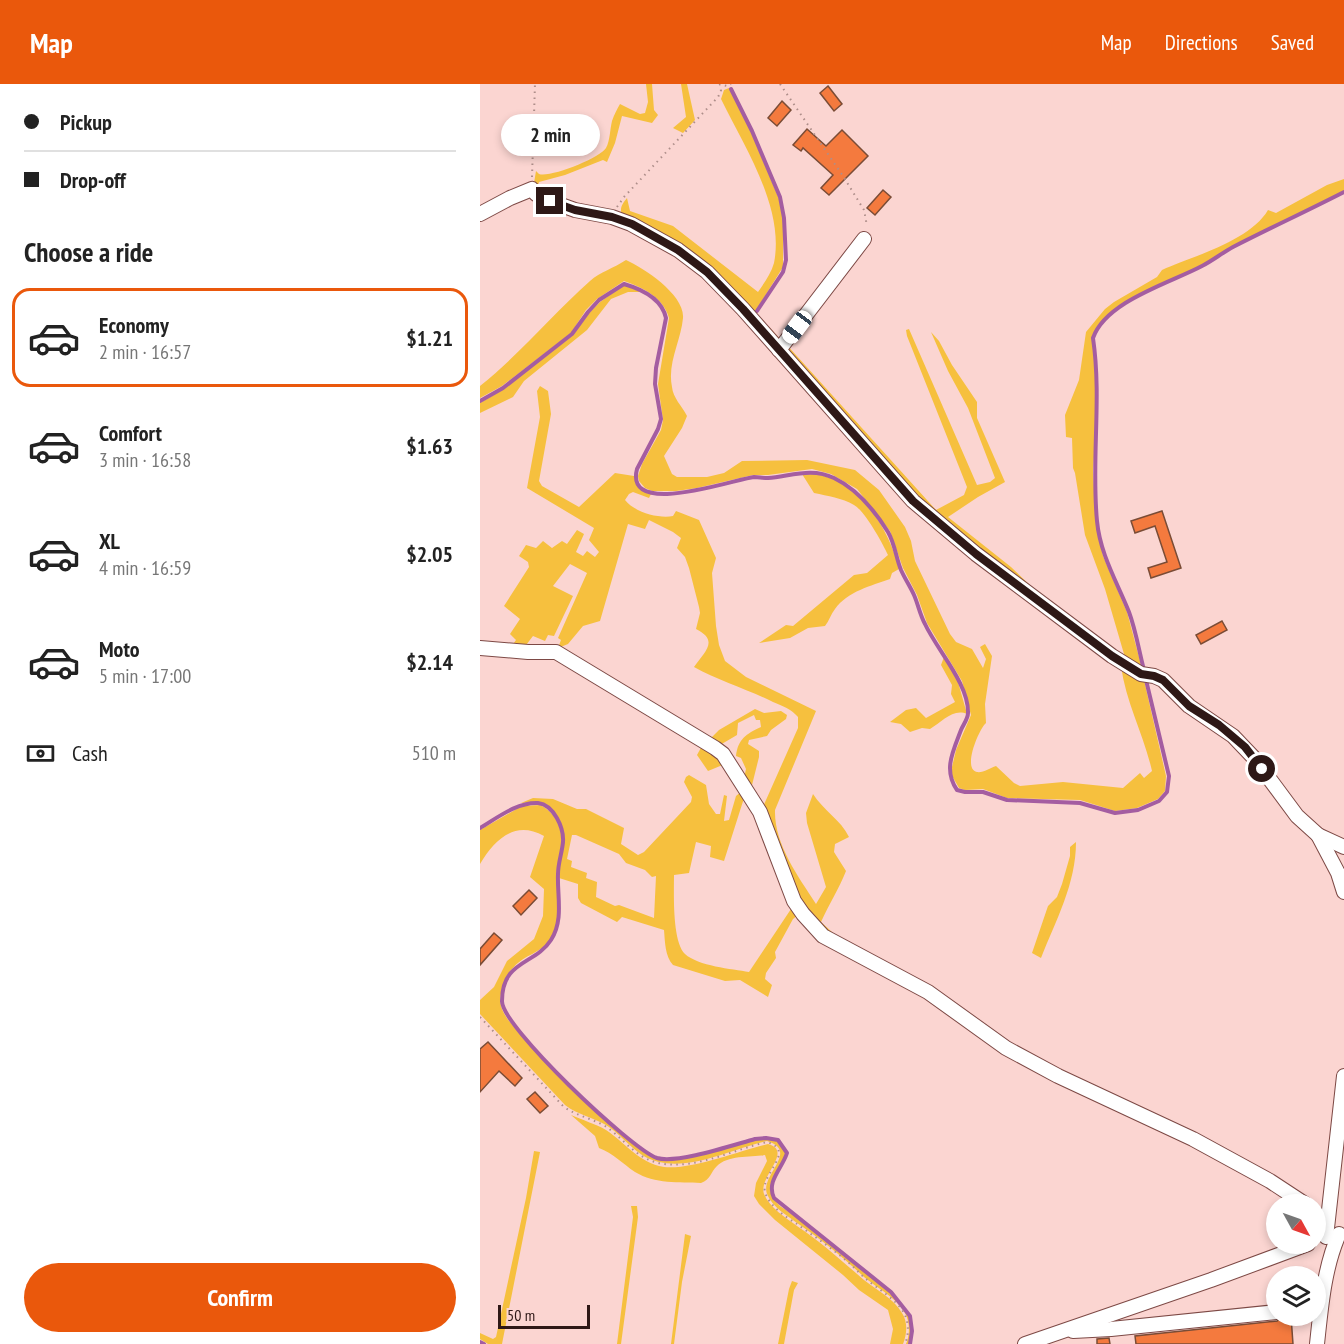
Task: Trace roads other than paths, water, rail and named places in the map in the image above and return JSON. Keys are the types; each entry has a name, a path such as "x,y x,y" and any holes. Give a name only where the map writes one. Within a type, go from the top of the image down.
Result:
{"street":[{"path":"480,214 532,189 536,194 550,201 575,210 612,217 654,235 678,250 723,287 913,501 976,554 1112,656 1141,674 1163,680 1189,706 1233,736 1254,758 1297,816 1318,835 1344,847"},
{"path":"780,350 864,239"},
{"path":"480,648 528,652 556,651 715,748 723,754 760,812 794,901 823,936 928,992 989,1038 1019,1056 1193,1139 1290,1194"},
{"path":"1318,835 1338,873 1344,892"},
{"path":"1326,1274 1331,1251 1330,1234 1344,1076"},
{"path":"1025,1344 1281,1254"},
{"path":"1068,1328 1074,1332 1266,1313"},
{"path":"1317,1344 1318,1326"},
{"path":"1112,1329 1113,1344"}],"waterway":[{"path":"731,89 780,197 784,218 786,260 783,272 757,311"},
{"path":"1144,670 1136,634 1105,556 1097,521 1095,498 1097,384 1093,338 1100,325 1111,314 1140,294 1202,266 1233,247 1344,192"},
{"path":"480,401 503,388 572,334 599,300 624,284 644,292 655,300 664,311 666,318 655,384 661,419 637,469 638,484 647,492 684,493 754,477 768,478 818,473 834,478 858,494 888,532 901,570 914,595 923,621 958,679 967,702 968,715 955,745 950,768 957,790 983,792 1007,800 1080,803 1115,813 1138,810 1159,801 1167,792 1169,776 1146,680"},
{"path":"480,828 515,808 538,803 549,808 557,818 562,830 563,842 558,874 559,916 555,932 544,948 513,970 503,988 502,1001 507,1015 522,1035 569,1086 596,1111 643,1150 657,1158 691,1156 755,1139 778,1140 787,1153 773,1181 774,1198 891,1292 910,1316 912,1331 910,1344"},
{"path":"480,1342 484,1344"}]}
